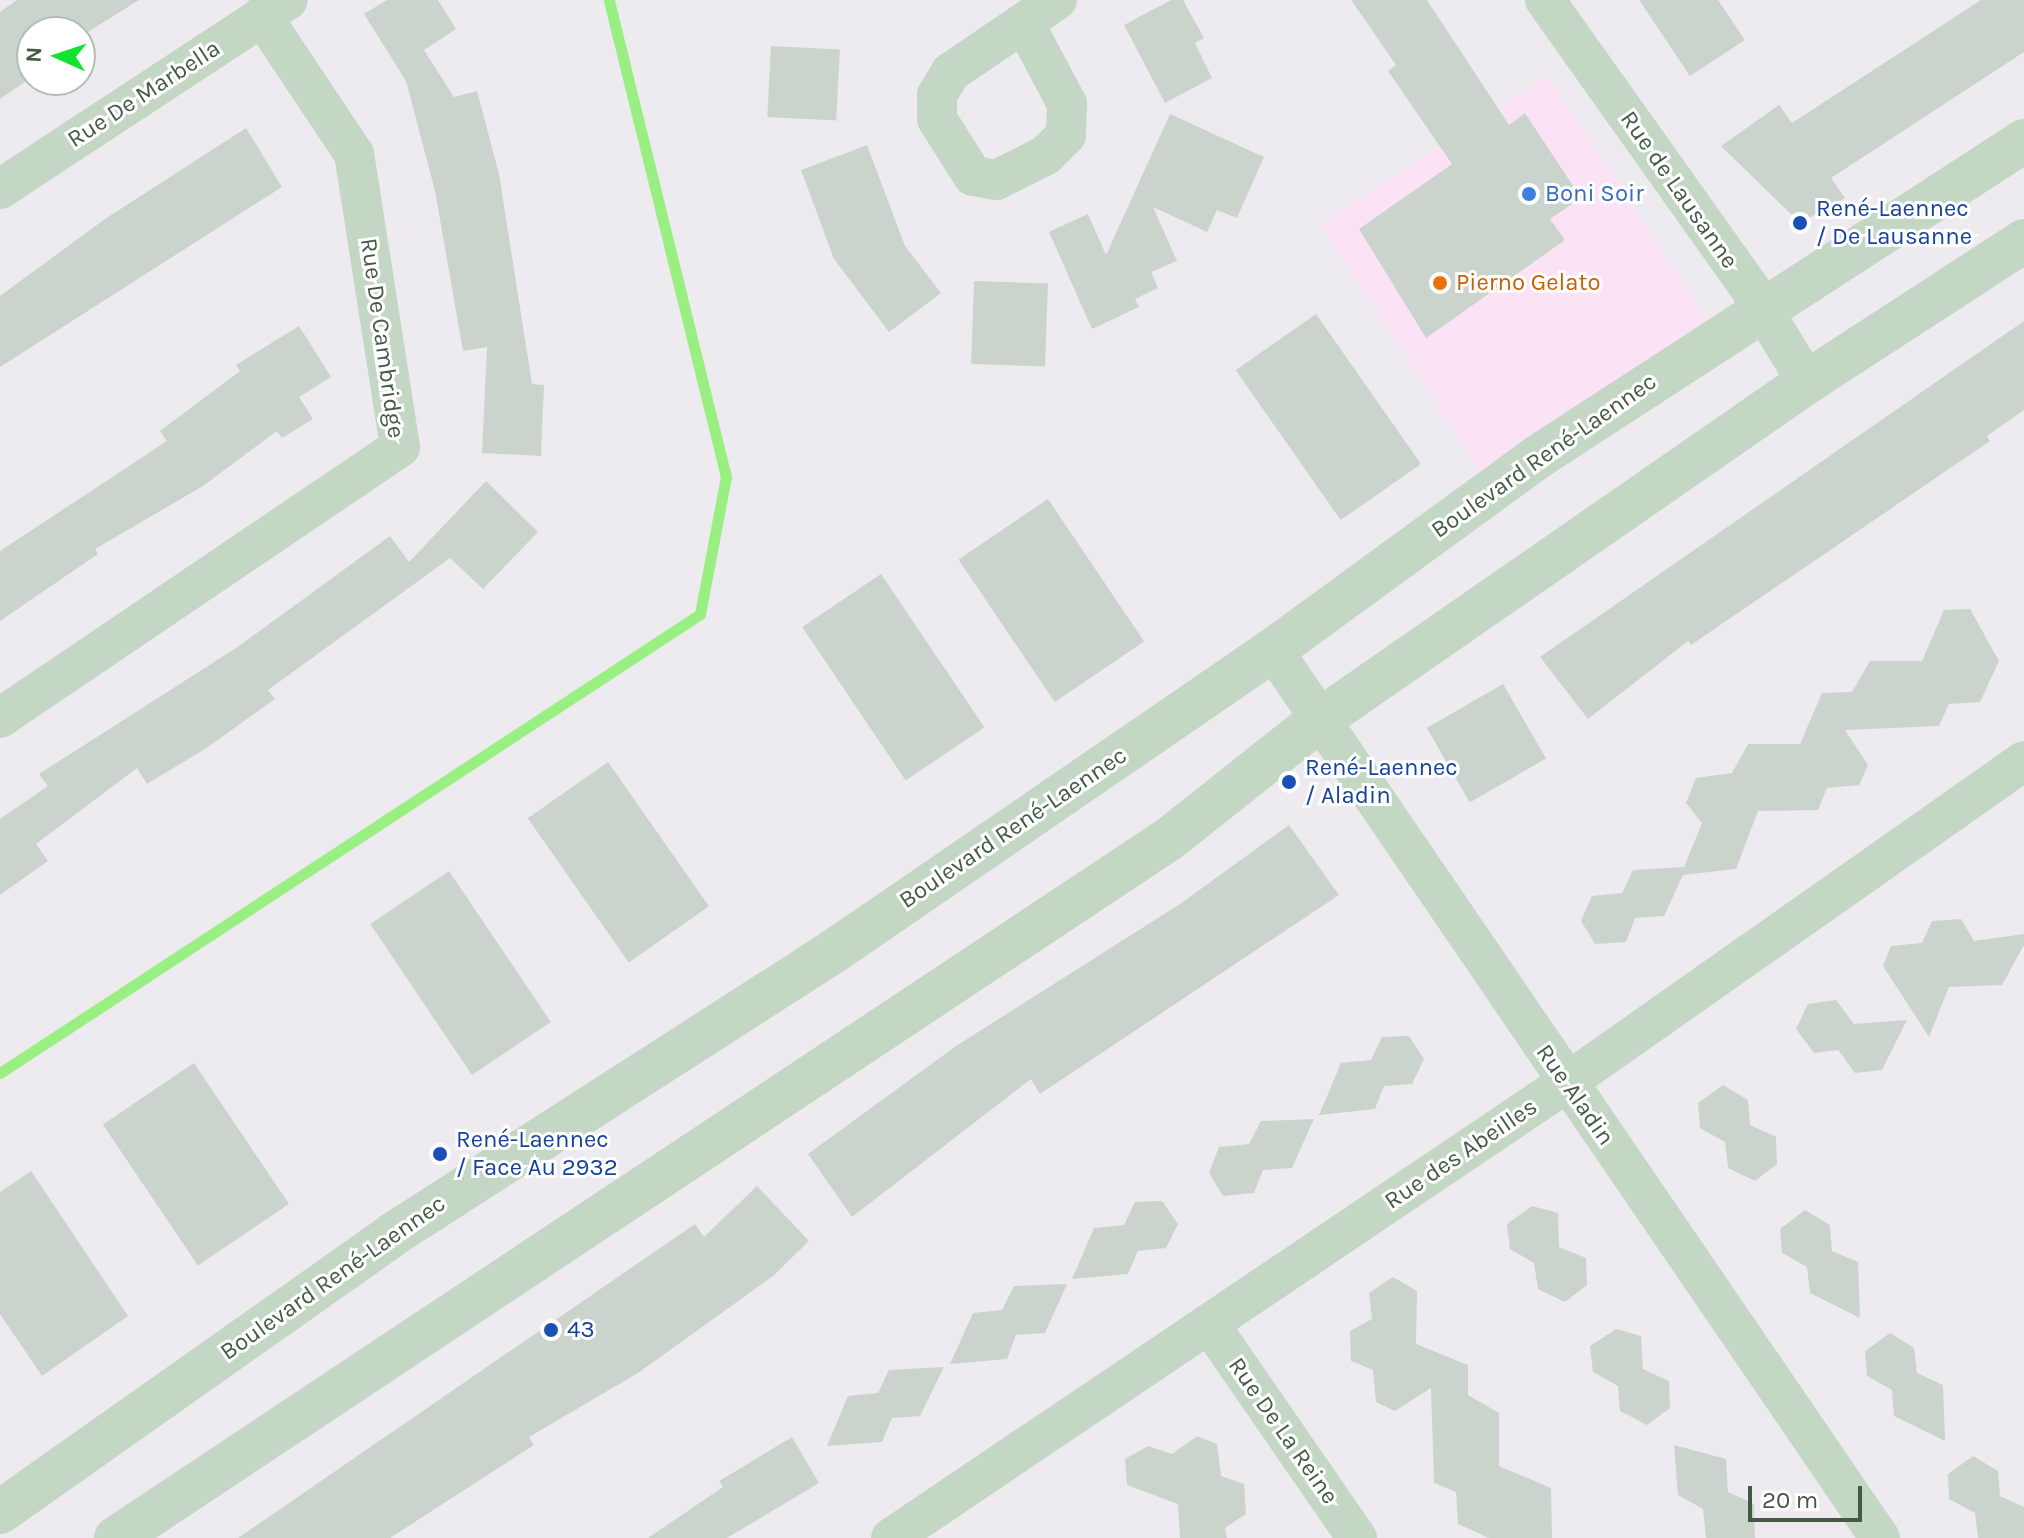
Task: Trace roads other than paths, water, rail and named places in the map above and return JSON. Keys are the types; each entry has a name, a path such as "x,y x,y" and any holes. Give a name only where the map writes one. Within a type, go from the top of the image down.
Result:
{"street":[{"path":"1024,23 1057,0"},
{"name":"Rue de Lausanne","path":"1546,0 1762,309 1807,382"},
{"name":"Rue De Marbella","path":"0,189 275,8"},
{"name":"Rue De Cambridge","path":"0,718 400,447 354,154 275,8"},
{"name":"Boulevard René-Laennec","path":"0,1512 392,1235 834,951 1273,650 1536,458 2024,141"},
{"path":"116,1538 1169,839 1318,721 1807,382 2024,241"},
{"name":"Rue Aladin","path":"1273,650 1318,721 1880,1538"},
{"name":"Rue des Abeilles","path":"891,1538 1566,1083 2024,761"},
{"name":"Rue De La Reine","path":"1210,1325 1357,1538"}],"waterway":[{"path":"0,1073 700,614 726,477 609,0"}],"place":[{"name":"Boni Soir","path":"1529,194"},
{"name":"René-Laennec / De Lausanne","path":"1800,223"},
{"name":"Pierno Gelato","path":"1440,283"},
{"name":"René-Laennec / Aladin","path":"1289,782"},
{"name":"René-Laennec / Face Au 2932","path":"440,1154"},
{"name":"43","path":"551,1330"}]}
